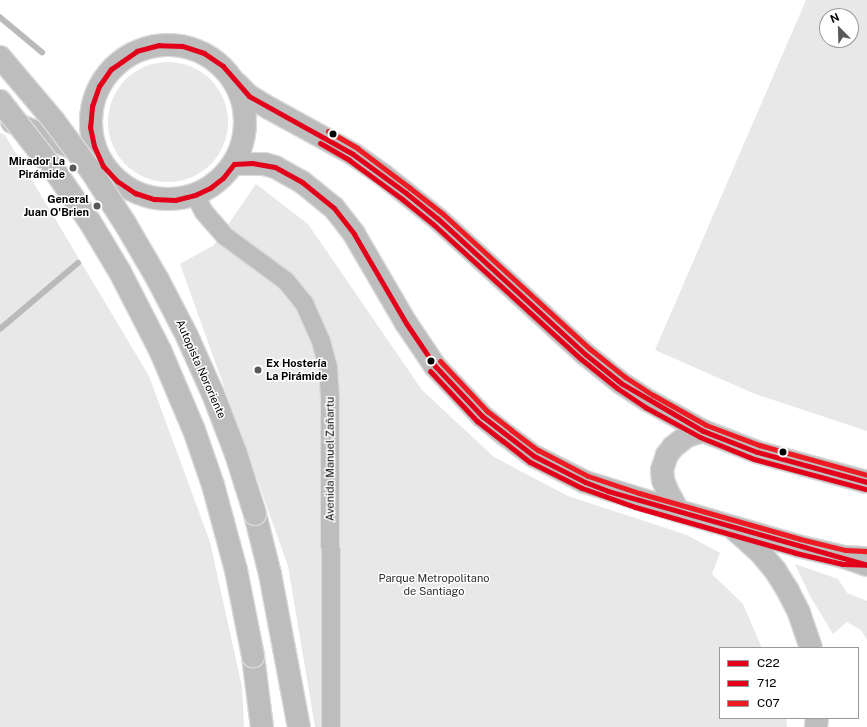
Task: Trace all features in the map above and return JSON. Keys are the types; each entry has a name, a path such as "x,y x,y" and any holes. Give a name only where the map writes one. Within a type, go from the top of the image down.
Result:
{"main road":[{"path":"237,84 243,100 246,128 241,149 234,164 223,178 210,188 195,195 175,200 154,199 135,192 117,181 104,166 94,146 90,127 92,106 99,86 111,69 137,51 159,45 182,46 204,53 223,66 237,84 250,96 347,151 383,175 438,219 585,354 621,383 703,431 757,452 867,482"},
{"name":"Autopista Nororiente","path":"0,57 49,114 92,172 126,225 155,273 187,336 213,394 236,454 255,514 270,574 299,727"},
{"path":"0,101 49,162 90,222 120,272 160,350 194,430 213,485 236,570 253,656 262,727"},
{"path":"0,117 82,152 104,166"},
{"path":"234,164 264,164 275,167 302,182 334,208 354,234 406,323 435,366 482,416 534,456 585,482 678,511 867,565"},
{"path":"678,511 663,480 664,462 667,455 679,441 687,436 703,431"},
{"path":"732,526 759,550 775,570 799,613 811,647"},
{"path":"844,558 867,558"}],"street":[{"name":"Avenida Manuel Zañartu","path":"195,195 204,212 226,237 286,281 304,303 321,341 328,368 330,406 331,727"}],"green space":[{"path":"806,0 867,0 867,431 755,394 655,350"},
{"path":"168,62 180,63 191,67 201,72 210,80 218,89 223,99 227,110 227,134 223,145 218,155 210,164 201,172 191,177 180,181 168,182 156,181 145,177 135,172 126,164 118,155 113,145 109,134 108,122 109,110 113,99 118,89 126,80 135,72 145,67 156,63"},
{"path":"0,133 5,135 149,376 210,542 242,687 244,727 0,727"},
{"name":"Parque Metropolitano de Santiago","path":"256,184 308,224 422,390 494,457 568,496 687,535 720,553 712,574 743,604 762,647 719,647 719,719 786,719 787,727 315,727 288,566 180,264 214,245"},
{"path":"795,564 838,579 847,593 867,601 867,640 861,630 847,622 833,634 810,596"}],"waterway":[{"path":"0,17 42,52"},
{"path":"0,329 78,263"}],"transit line":[{"name":"C22","path":"867,482 757,452 703,431 621,383 585,354 438,219 406,193 353,154 249,96 223,66 204,53 182,46 159,45 137,51 111,69 99,86 92,106 90,127 94,146 103,166 117,181 135,193 154,199 175,200 195,195 210,188 223,178 234,164 252,163 275,167 302,182 334,208 354,234 406,323 435,366 482,416 534,456 585,482 608,491 867,565"},
{"name":"C07","path":"328,131 357,148 443,214 590,349 625,377 653,395 706,425 759,445 867,475"},
{"name":"712","path":"320,143 349,160 433,224 581,359 617,388 645,407 700,437 754,459 865,489"},
{"name":"C07","path":"440,361 487,411 511,430 538,450 588,476 639,493 800,539 845,550 867,551"},
{"name":"712","path":"430,371 477,421 530,462 582,488 635,507 796,553 843,564 867,565"}],"place":[{"name":"Mirador La Pirámide","path":"73,168"},
{"name":"General Juan O'Brien","path":"97,206"},
{"name":"Ex Hostería La Pirámide","path":"258,370"}]}
